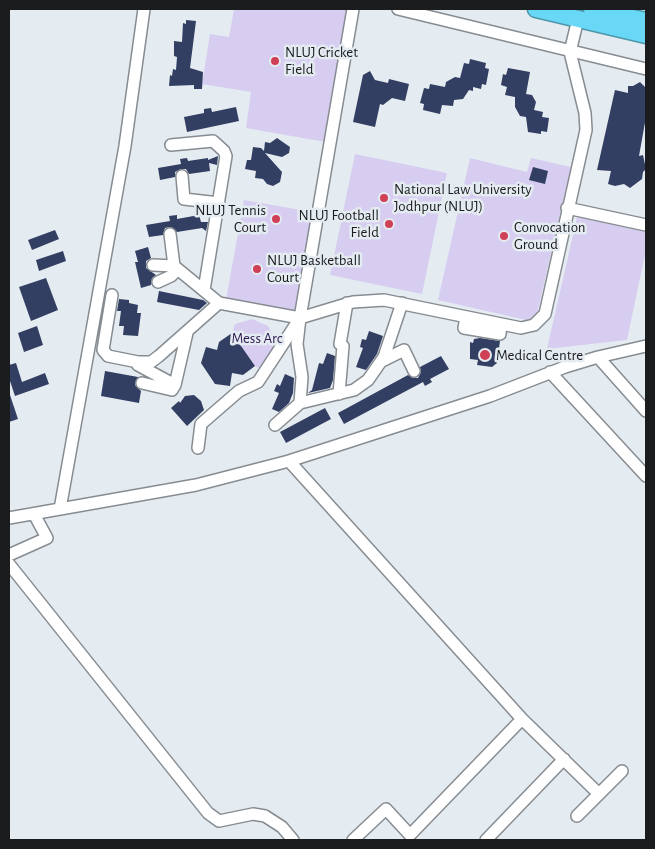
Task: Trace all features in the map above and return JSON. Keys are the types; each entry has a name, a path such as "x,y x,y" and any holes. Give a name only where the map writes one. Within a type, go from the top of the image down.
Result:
{"highway":[{"path":"536,9 646,35"},
{"path":"592,9 646,22"}],"street":[{"path":"60,510 125,146 144,9"},
{"path":"300,403 302,377 297,344 300,318 353,9"},
{"path":"398,9 646,69"},
{"path":"153,265 176,268 219,303 300,318 347,303 384,300 501,325 521,328 534,325 545,314 587,123 570,52 578,19"},
{"path":"171,145 208,140 218,145 224,151 227,162 204,290"},
{"path":"182,176 184,199 220,203"},
{"path":"567,208 646,225"},
{"path":"158,282 171,276 176,268 170,234"},
{"path":"112,296 103,350 108,356 138,362 151,362 187,333 219,303"},
{"path":"339,394 343,346 340,344 347,303"},
{"path":"275,425 300,403 354,390 368,380 382,360 402,303"},
{"path":"198,448 201,424 239,391 258,382 300,318"},
{"path":"142,383 172,390 175,385 187,333"},
{"path":"9,518 196,486 289,461 454,408 550,372 598,357 646,346"},
{"path":"382,360 404,350 414,371"},
{"path":"598,357 646,411"},
{"path":"138,362 138,365 175,385"},
{"path":"550,372 646,476"},
{"path":"289,461 522,719 599,794"},
{"path":"9,555 47,538 34,514"},
{"path":"9,564 208,813 219,821 253,814 265,816 282,826 294,840"},
{"path":"353,840 386,809 410,835 522,719"},
{"path":"486,840 564,759"},
{"path":"577,816 622,771"}],"green space":[{"name":"NLUJ Cricket Field","path":"234,9 354,9 331,143 246,128 251,92 202,84 210,34 229,37"},
{"name":"NLUJ Football Field","path":"355,154 447,173 422,294 330,275"},
{"name":"Convocation Ground","path":"470,158 527,172 531,158 571,167 535,322 438,300"},
{"path":"244,200 318,213 300,318 225,305"},
{"path":"577,217 646,232 646,250 627,340 547,349"},
{"name":"Mess Arc","path":"252,319 268,326 276,341 276,350 267,364 260,369 255,366 232,333 235,324"}],"building":[{"path":"186,20 196,21 190,68 203,72 202,89 194,89 194,85 169,86 170,75 172,76 173,69 176,70 177,57 174,56 174,41 182,42 183,23 186,24"},
{"path":"470,59 486,63 485,68 489,69 486,85 482,84 481,89 473,87 473,91 469,90 463,99 454,100 453,106 442,105 440,114 423,110 424,104 420,103 424,88 429,89 430,84 445,87 446,82 455,77 460,78 464,63 469,64"},
{"path":"508,68 530,72 526,94 532,95 536,102 534,110 543,112 542,117 549,118 547,132 541,131 541,134 528,132 526,117 520,116 515,107 515,97 505,95 507,87 501,85 503,74 506,75"},
{"path":"370,71 375,80 388,83 389,79 409,84 405,101 392,98 383,105 380,104 375,127 353,122 363,75"},
{"path":"640,82 646,88 646,117 639,156 643,155 646,169 643,172 642,179 630,188 624,184 615,186 608,184 611,171 597,170 615,90 628,93 628,86 633,86"},
{"path":"236,107 239,121 187,132 184,117 204,113 204,109 211,108 212,112"},
{"path":"277,138 290,147 289,153 282,157 265,153 282,172 280,182 273,186 267,184 263,179 255,178 256,171 245,169 247,160 251,160 253,147 261,148 264,151 265,142 270,143"},
{"path":"218,156 217,165 209,163 210,171 189,174 186,169 181,169 175,172 175,177 160,180 158,168 181,164 180,159 187,158 188,161 208,158 208,160"},
{"path":"533,167 548,171 545,184 529,180"},
{"path":"177,215 177,219 199,215 201,222 208,222 206,231 202,228 177,232 170,227 165,228 163,235 149,237 146,225 170,221 169,216"},
{"path":"55,230 59,239 32,250 28,240"},
{"path":"148,247 151,258 146,261 146,268 156,275 152,278 151,285 141,288 135,262 138,262 135,251"},
{"path":"63,251 66,261 39,271 36,260"},
{"path":"46,278 58,310 31,321 19,287"},
{"path":"159,291 203,300 207,303 199,310 157,302"},
{"path":"119,299 129,300 129,303 138,305 137,313 141,313 138,336 123,335 124,326 119,326 121,311 117,311"},
{"path":"37,326 43,345 24,352 18,333"},
{"path":"369,331 383,336 377,354 366,370 356,367 363,348 360,347 362,339 366,340"},
{"path":"232,333 255,366 243,375 232,373 230,386 215,384 201,363 206,347 217,350 219,342"},
{"name":"Medical Centre","path":"474,339 500,341 497,363 492,367 477,365 478,360 470,359 470,342 473,343"},
{"path":"327,353 335,356 333,380 330,388 308,393 312,390 319,363 323,364"},
{"path":"441,356 449,369 430,379 432,382 425,386 423,382 344,424 338,413 408,375 418,378 421,372 420,367"},
{"path":"16,363 22,382 45,373 49,384 15,396 9,378 9,365"},
{"path":"105,371 138,377 135,385 141,391 139,403 101,396"},
{"path":"285,374 294,378 293,393 289,403 279,412 272,409 279,393 274,391 277,384 280,386"},
{"path":"194,395 201,401 204,410 187,426 171,408 179,401 180,403 185,396"},
{"path":"9,396 18,419 9,422"},
{"path":"325,408 331,419 286,443 280,432"}],"place":[{"name":"NLUJ Cricket Field","path":"275,61"},
{"name":"National Law University Jodhpur (NLUJ)","path":"384,198"},
{"name":"NLUJ Tennis Court","path":"276,219"},
{"name":"NLUJ Football Field","path":"389,224"},
{"name":"Convocation Ground","path":"504,236"},
{"name":"NLUJ Basketball Court","path":"257,269"},
{"name":"Medical Centre","path":"485,355"}]}
